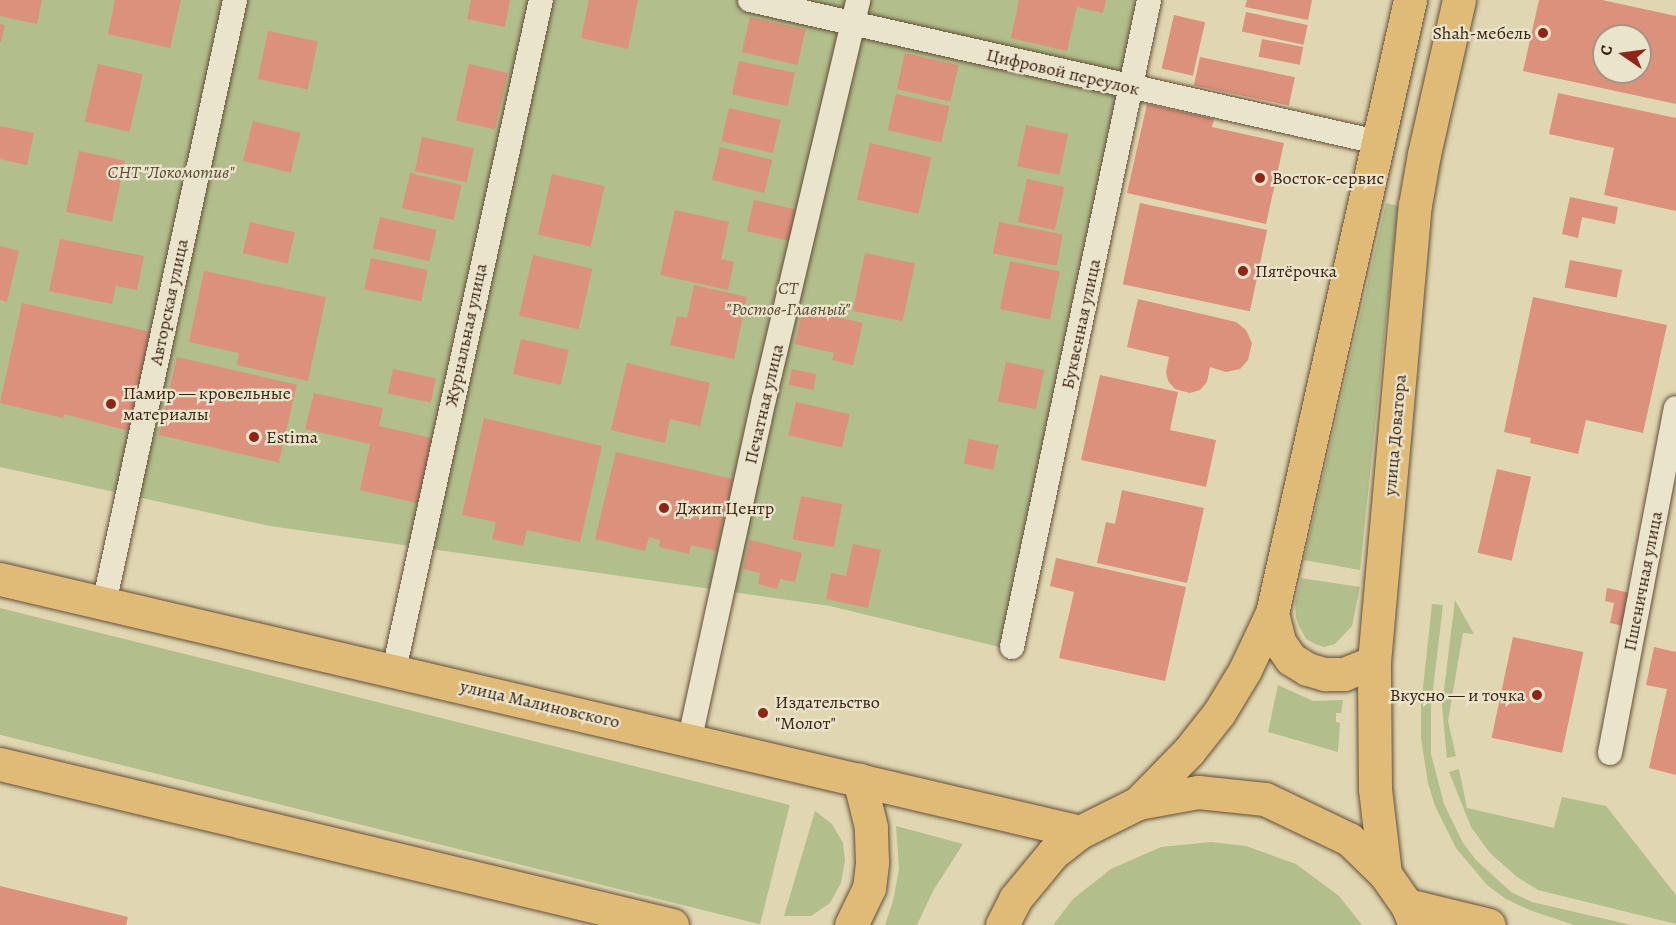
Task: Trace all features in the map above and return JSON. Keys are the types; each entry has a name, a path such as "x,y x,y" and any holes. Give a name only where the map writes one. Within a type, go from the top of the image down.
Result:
{"main road":[{"path":"1138,803 1189,752 1219,713 1245,670 1272,613 1410,0"},
{"name":"улица Доватора","path":"1385,874 1375,789 1374,662 1415,205 1424,153 1459,0"},
{"name":"улица Малиновского","path":"0,579 690,738 1080,832"},
{"path":"1272,613 1279,642 1291,659 1307,669 1325,674 1344,674 1374,662"},
{"path":"0,764 672,925"},
{"path":"852,925 869,888 872,862 871,827 859,779"},
{"path":"1002,925 1015,899 1053,853 1080,832 1138,803 1198,792 1265,799 1348,840 1385,874 1411,915 1489,925"}],"street":[{"name":"Авторская улица","path":"104,604 235,0"},
{"name":"Журнальная улица","path":"394,670 541,0"},
{"name":"Цифровой переулок","path":"750,0 1377,142"},
{"name":"Печатная улица","path":"690,738 764,399 858,0"},
{"name":"Буквенная улица","path":"1012,647 1149,0"},
{"name":"Пшеничная улица","path":"1610,753 1676,408"}],"green space":[{"name":"СТ \"Ростов-Главный\"","path":"0,0 1155,0 1020,652 830,606 270,526 0,467"},
{"path":"1386,203 1398,206 1360,570 1304,560"},
{"path":"1301,578 1360,587 1352,626 1335,644 1324,647 1315,644 1306,639 1300,628 1296,618 1295,604"},
{"path":"1455,600 1474,634 1463,633 1448,721 1456,756 1447,758 1442,706"},
{"path":"1432,604 1443,605 1431,706 1431,754 1444,804 1463,843 1476,860 1511,892 1532,902 1631,925 1574,925 1529,910 1506,899 1487,885 1456,848 1435,806 1428,783 1421,738 1421,706"},
{"path":"0,608 790,805 760,924 0,735"},
{"path":"1278,685 1313,701 1343,700 1341,713 1336,713 1336,722 1340,723 1338,752 1268,732"},
{"path":"1459,769 1467,808 1554,828 1562,797 1606,806 1676,895 1676,924 1538,890 1517,877 1490,853 1471,827 1449,772"},
{"path":"815,811 832,824 843,843 845,861 841,883 830,903 811,916 784,916"},
{"path":"896,826 963,844 933,891 917,925 885,925 893,901 899,869"},
{"path":"1211,842 1246,846 1296,864 1339,896 1362,925 1053,925 1073,899 1111,869 1161,847"}],"building":[{"path":"0,0 42,0 37,24 0,16"},
{"path":"115,0 181,0 170,48 108,34"},
{"path":"471,0 510,0 505,27 467,19"},
{"path":"589,0 638,0 628,49 581,38"},
{"path":"1019,0 1106,0 1103,13 1077,7 1067,51 1011,38"},
{"path":"1247,0 1312,0 1308,20 1245,7"},
{"path":"1539,0 1602,0 1676,16 1676,104 1523,71"},
{"path":"1246,12 1308,25 1303,45 1242,32"},
{"path":"1174,15 1205,22 1193,76 1162,69"},
{"path":"750,17 806,30 797,65 742,52"},
{"path":"0,24 5,25 1,42 0,42"},
{"path":"268,31 318,42 308,90 258,79"},
{"path":"1262,39 1303,47 1300,65 1259,57"},
{"path":"905,53 959,65 950,101 897,89"},
{"path":"1200,57 1295,77 1289,106 1194,85"},
{"path":"739,61 795,73 788,106 732,94"},
{"path":"98,64 143,74 130,132 85,121"},
{"path":"469,64 508,73 495,130 456,121"},
{"path":"1558,93 1676,118 1676,211 1604,195 1614,148 1549,134"},
{"path":"896,94 950,106 941,142 888,130"},
{"path":"1147,104 1214,119 1212,127 1284,143 1266,224 1127,193"},
{"path":"729,108 781,120 773,153 721,141"},
{"path":"253,121 301,133 291,173 243,161"},
{"path":"1026,125 1068,134 1059,175 1017,166"},
{"path":"0,126 34,133 27,165 0,159"},
{"path":"422,137 474,148 467,182 415,171"},
{"path":"870,143 931,157 918,214 857,200"},
{"path":"720,147 772,160 764,193 712,180"},
{"path":"79,151 125,161 112,221 66,212"},
{"path":"410,173 462,185 454,220 402,208"},
{"path":"552,174 605,186 591,247 538,234"},
{"path":"1027,179 1064,187 1055,230 1018,222"},
{"path":"1570,197 1618,207 1615,224 1582,217 1578,238 1562,234"},
{"path":"754,200 801,211 794,242 747,231"},
{"path":"1140,203 1267,230 1250,311 1123,284"},
{"path":"675,210 729,222 721,259 734,262 728,290 660,275"},
{"path":"380,217 437,230 429,261 373,248"},
{"path":"250,222 295,232 288,264 243,253"},
{"path":"999,222 1063,234 1057,266 993,253"},
{"path":"60,239 144,256 137,290 116,286 112,304 49,291"},
{"path":"0,246 19,251 7,302 0,300"},
{"path":"865,253 915,264 903,321 853,311"},
{"path":"533,255 592,269 578,329 519,315"},
{"path":"371,258 428,270 421,301 364,289"},
{"path":"1570,260 1622,270 1617,298 1565,287"},
{"path":"1010,261 1060,272 1050,320 1000,309"},
{"path":"204,271 326,297 308,381 237,365 239,353 189,342"},
{"path":"694,285 747,297 734,359 670,345 677,316 687,318"},
{"path":"1533,297 1667,325 1643,433 1586,420 1578,454 1530,443 1531,438 1504,432"},
{"path":"1138,299 1236,322 1246,330 1252,343 1248,360 1240,369 1226,372 1210,367 1207,382 1200,390 1190,393 1175,389 1168,381 1166,372 1169,357 1127,347"},
{"path":"22,303 155,333 133,432 64,414 63,418 0,403"},
{"path":"803,309 863,323 853,365 832,360 834,353 795,344"},
{"path":"521,339 569,350 561,385 513,374"},
{"path":"177,357 297,385 279,463 159,435"},
{"path":"1006,362 1044,370 1036,409 998,401"},
{"path":"627,363 710,383 700,426 670,419 665,443 611,430"},
{"path":"393,369 436,378 431,403 388,393"},
{"path":"792,369 816,374 813,390 789,385"},
{"path":"1100,375 1178,392 1170,430 1216,440 1206,487 1081,460"},
{"path":"314,393 383,408 379,426 436,439 421,504 360,490 370,444 305,429"},
{"path":"796,402 850,414 842,448 788,435"},
{"path":"484,418 602,446 580,542 527,530 523,546 492,539 496,522 462,515"},
{"path":"969,439 998,445 993,470 964,463"},
{"name":"Джип Центр","path":"616,452 733,479 716,551 691,545 689,554 659,547 660,540 649,537 645,551 595,539"},
{"path":"1497,469 1531,477 1512,561 1478,553"},
{"path":"1122,490 1204,508 1187,583 1097,563 1106,522 1115,524"},
{"path":"801,496 842,504 834,547 793,539"},
{"path":"750,540 802,553 795,582 780,579 777,589 758,584 760,573 743,569"},
{"path":"853,544 881,550 868,608 826,599 831,573 846,576"},
{"path":"1056,558 1186,587 1165,681 1059,658 1074,592 1050,586"},
{"path":"1607,588 1635,594 1628,627 1610,623 1614,603 1605,601"},
{"name":"Вкусно — и точка","path":"1513,637 1583,652 1562,753 1492,738"},
{"path":"1654,647 1676,652 1676,775 1649,768 1667,689 1646,685"},
{"path":"0,886 128,917 126,925 0,925"}],"place":[{"name":"Shah-мебель","path":"1543,33"},
{"name":"Восток-сервис","path":"1260,178"},
{"name":"Пятёрочка","path":"1243,271"},
{"name":"Памир — кровельные материалы","path":"111,404"},
{"name":"Estima","path":"254,437"},
{"name":"Джип Центр","path":"664,508"},
{"name":"Вкусно — и точка","path":"1537,695"},
{"name":"Издательство \"Молот\"","path":"763,713"}],"park label":[{"name":"СНТ \"Локомотив\"","path":"171,172"}]}
